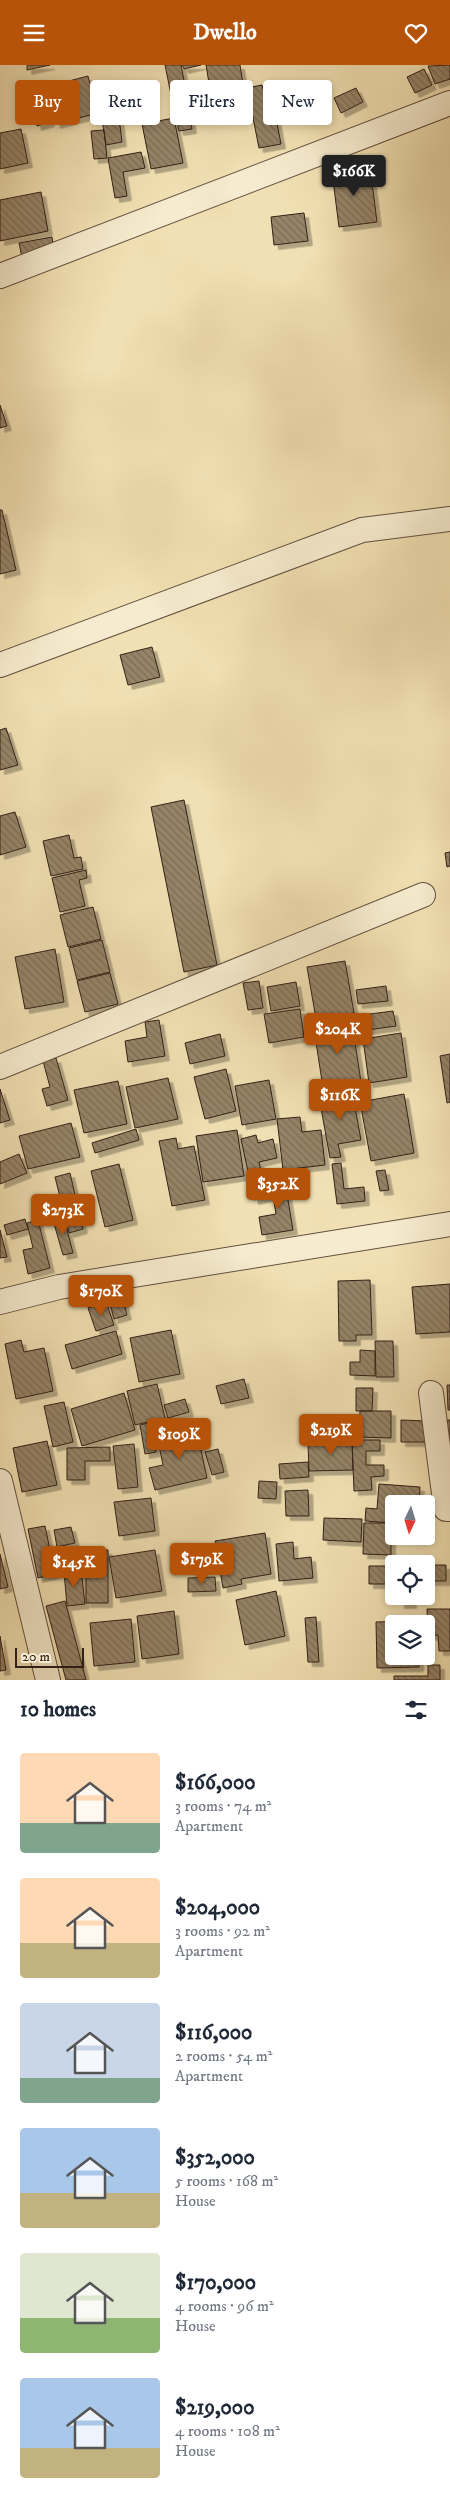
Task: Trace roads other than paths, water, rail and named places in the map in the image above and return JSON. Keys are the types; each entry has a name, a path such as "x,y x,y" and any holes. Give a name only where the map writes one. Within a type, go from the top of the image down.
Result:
{"street":[{"path":"0,276 450,103"},
{"path":"0,665 362,530 450,519"},
{"path":"0,1067 423,895"},
{"path":"0,1302 59,1287 450,1224"},
{"path":"431,1393 446,1509 450,1509"},
{"path":"0,1481 3,1505 48,1680"}]}
